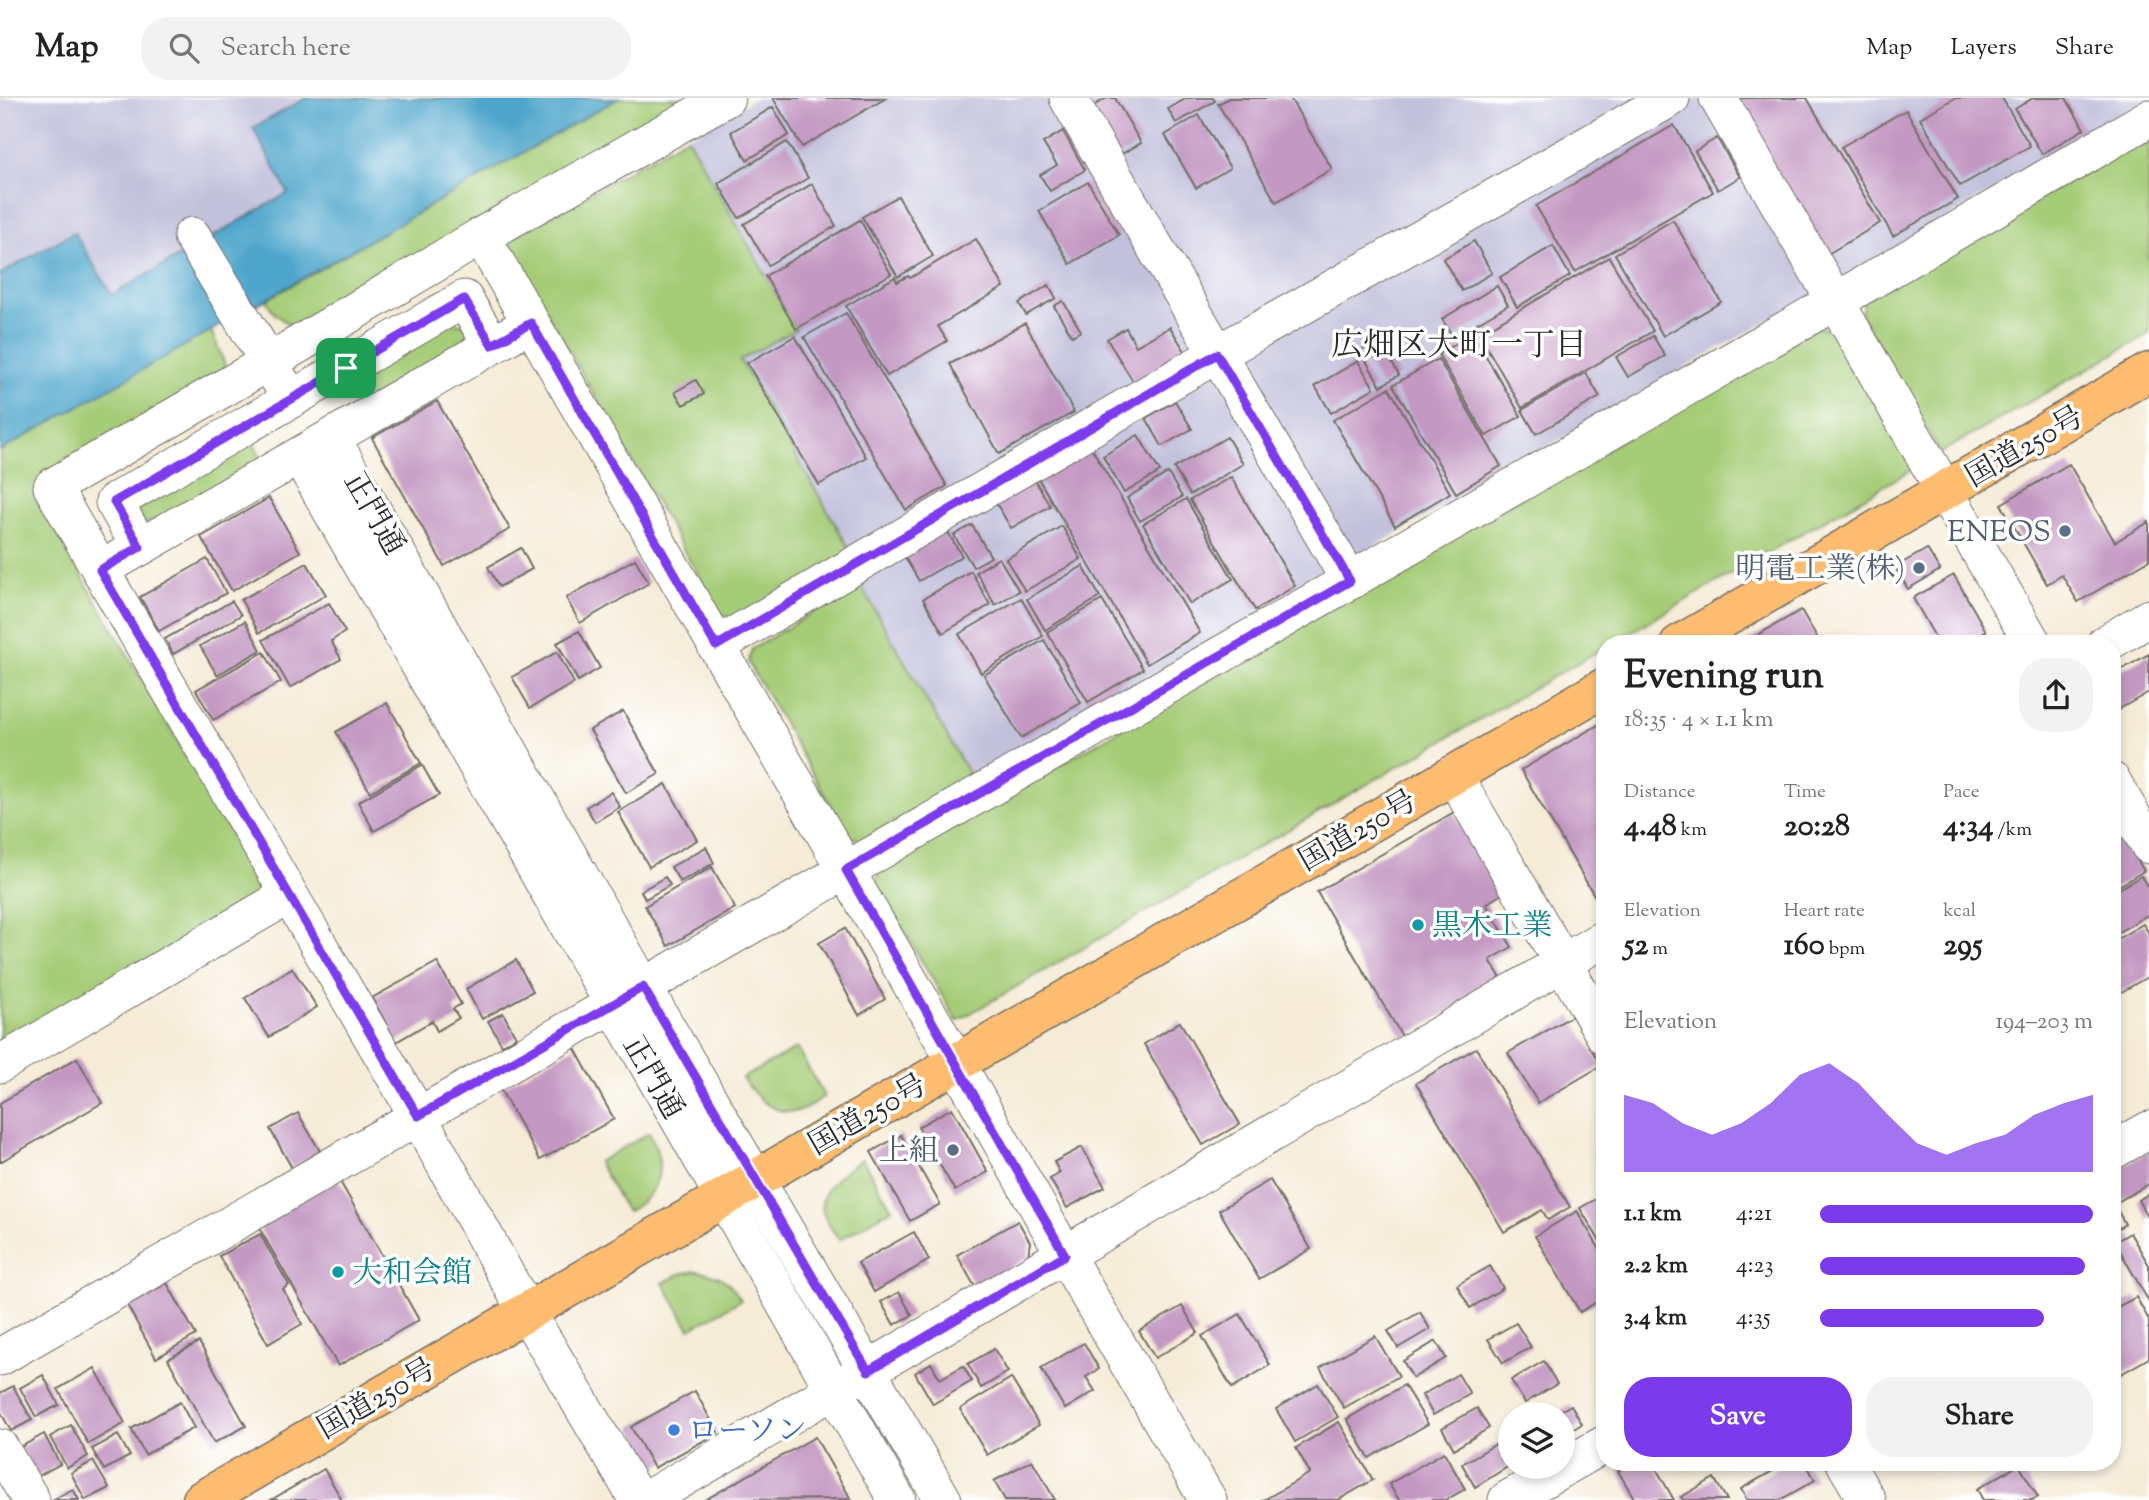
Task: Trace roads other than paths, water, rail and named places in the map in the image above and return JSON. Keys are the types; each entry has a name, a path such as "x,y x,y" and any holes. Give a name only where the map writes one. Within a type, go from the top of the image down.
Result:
{"highway":[{"name":"国道250号","path":"1696,635 2149,372"},
{"name":"国道250号","path":"202,1500 1596,692"}],"street":[{"path":"638,1500 526,1311 418,1116 52,487 481,236 726,98"},
{"path":"1068,98 1350,581"},
{"path":"716,646 1217,354 1671,98"},
{"path":"1718,98 2028,635"},
{"path":"0,1357 1836,301 2149,118"},
{"path":"192,236 247,324 316,446"},
{"path":"481,236 1208,1500"},
{"path":"140,547 114,502 464,299 492,345"},
{"path":"100,570 531,323"},
{"name":"正門通","path":"316,446 340,453 628,996 723,1197 897,1500"},
{"path":"2120,635 2149,618"},
{"path":"1453,774 1596,1020"},
{"path":"2121,797 2149,845"},
{"path":"0,1064 289,895"},
{"path":"646,1500 1596,943"},
{"name":"正門通","path":"628,996 756,1178 943,1500"},
{"path":"2121,1146 2149,1129"},
{"path":"0,1448 31,1500"},
{"path":"1507,1500 1596,1449"},
{"path":"1850,1471 1867,1500"}],"water":[{"path":"306,98 619,98 0,451 0,274 74,232 112,295 288,193 253,128"}],"place":[{"name":"ENEOS","path":"2065,531"},
{"name":"明電工業(株)","path":"1919,568"},
{"name":"黒木工業","path":"1418,925"},
{"name":"上組","path":"953,1150"},
{"name":"大和会館","path":"338,1272"},
{"name":"ローソン","path":"674,1430"}],"district":[{"name":"広畑区大町一丁目","path":"1459,344"}]}
